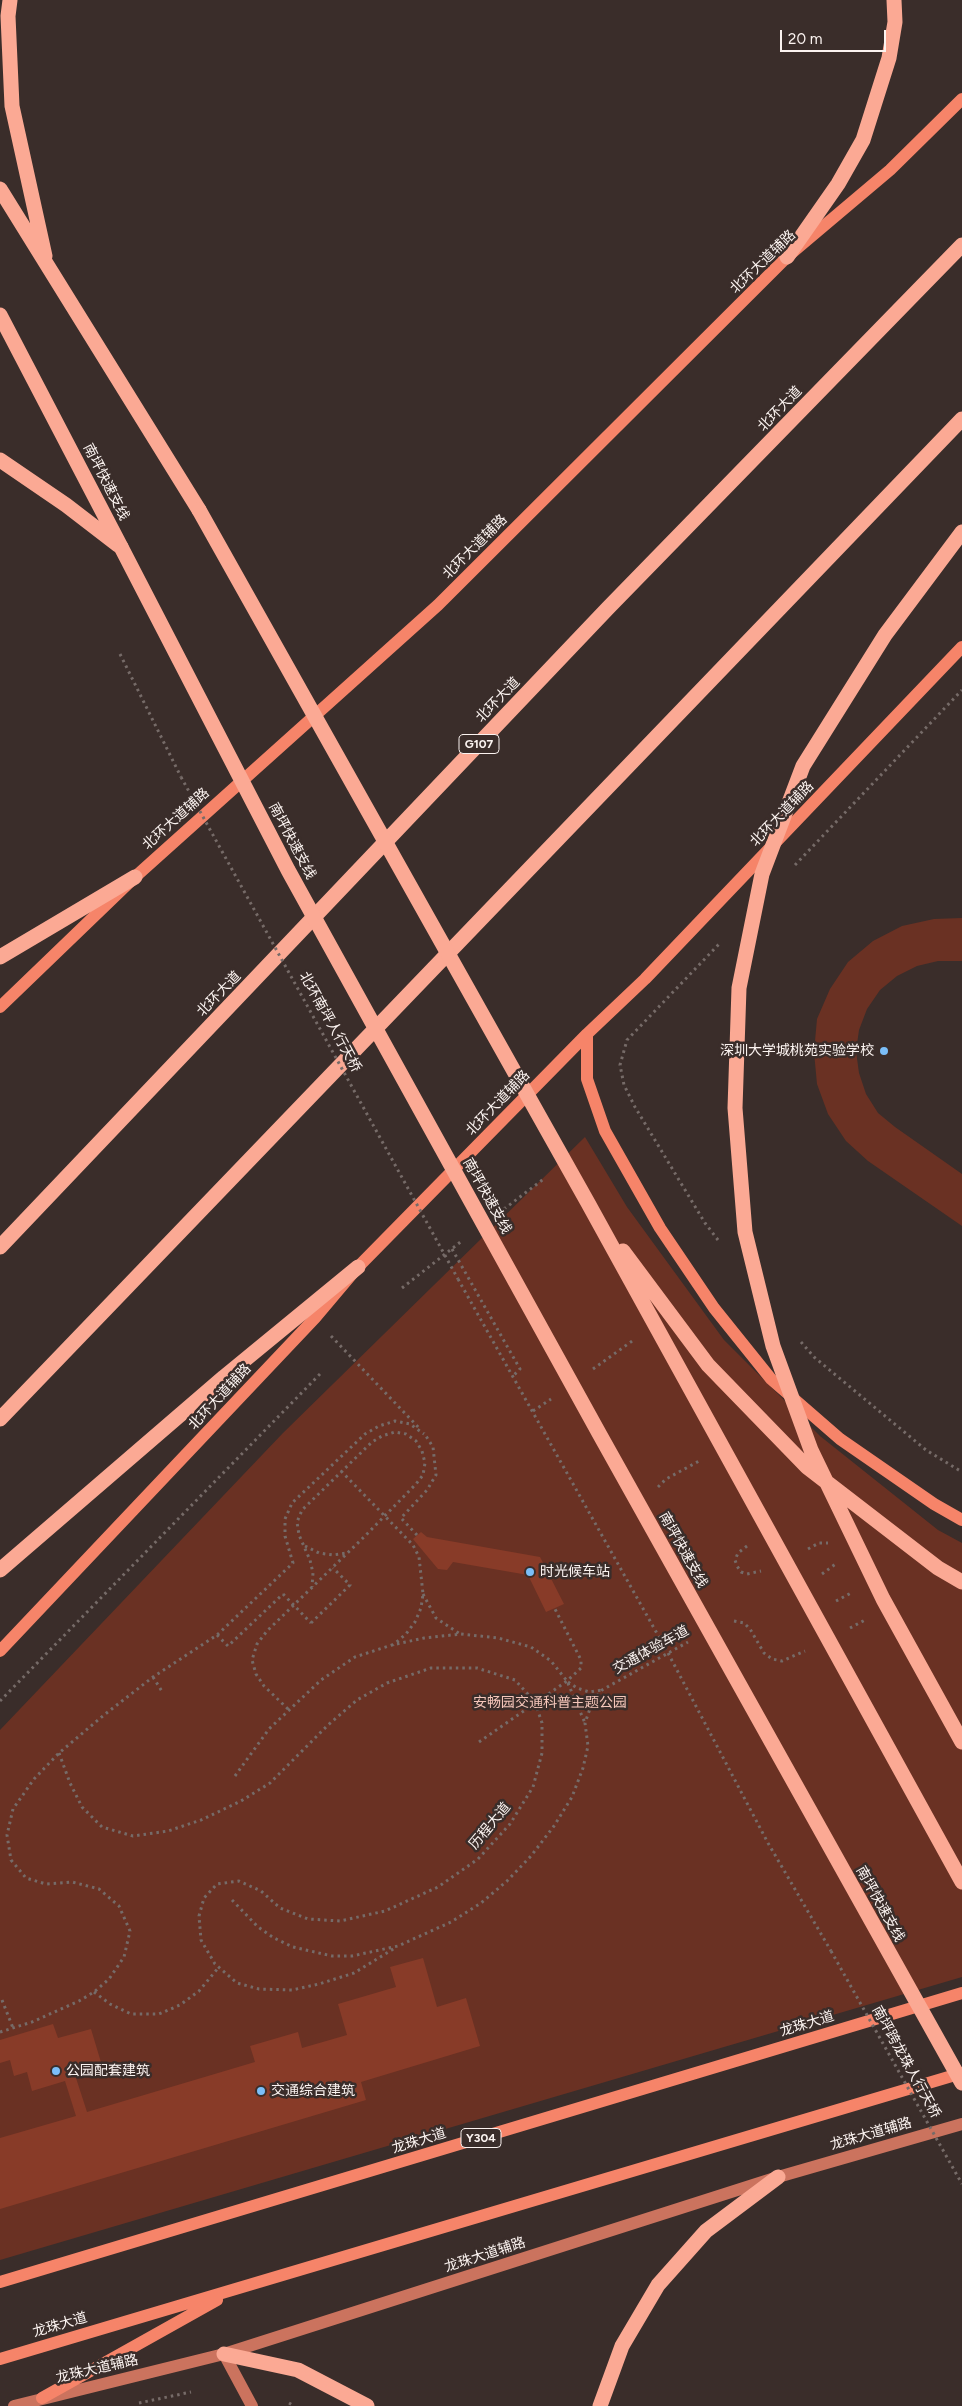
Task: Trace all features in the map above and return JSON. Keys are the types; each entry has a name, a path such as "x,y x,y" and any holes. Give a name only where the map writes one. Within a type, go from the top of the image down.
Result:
{"highway":[{"path":"10,0 8,16 12,106 48,269"},
{"path":"787,258 838,184 863,140 889,58 894,22 894,0"},
{"path":"0,189 199,510 588,1203 962,1882"},
{"name":"北环大道","path":"0,1247 601,615 962,245"},
{"name":"南坪快速支线","path":"0,315 288,870 595,1427 962,2083"},
{"path":"0,1419 962,419"},
{"path":"0,460 66,505 121,547"},
{"path":"962,532 885,635 803,766 762,874 739,988 735,1108 745,1232 776,1355 811,1450 883,1599 962,1742"},
{"path":"0,957 135,877"},
{"path":"588,1203 708,1366 807,1467 938,1568 962,1582"},
{"path":"0,1570 224,1377 358,1267"},
{"path":"600,2406 622,2346 658,2285 706,2231 778,2177"},
{"path":"224,2354 298,2370 367,2406"}],"main road":[{"name":"北环大道辅路","path":"0,1007 135,877 438,605 787,258 890,170 962,99"},
{"name":"北环大道辅路","path":"0,1651 315,1318 358,1267 644,978 962,647"},
{"path":"587,1034 587,1079 605,1131 660,1228 714,1308 771,1379 833,1433 934,1504 962,1520"},
{"name":"龙珠大道","path":"0,2282 962,1993"},
{"name":"龙珠大道","path":"0,2359 962,2073"},
{"name":"龙珠大道辅路","path":"14,2406 224,2354 778,2177 962,2124"},
{"path":"42,2398 237,2289"},
{"path":"224,2354 252,2406"}],"path":[{"name":"北环南坪人行天桥","path":"120,654 181,777 458,1279 668,1653"},
{"path":"627,1040 620,1065 624,1085 635,1107"},
{"path":"452,1249 520,1368 513,1376"},
{"path":"315,1318 424,1434 433,1447 436,1475 427,1490 400,1518 417,1535"},
{"path":"0,1701 321,1372"},
{"path":"0,2032 79,2001 94,1992 109,1979 124,1957 130,1932 119,1906 99,1889 72,1882 46,1884 26,1878 11,1860 7,1835 13,1809 34,1779 59,1753 153,1677 217,1635 293,1563 285,1536 285,1519 292,1504 365,1434 379,1426 395,1421 410,1424 424,1434"},
{"path":"288,1710 264,1686 256,1674 252,1660 257,1644 267,1631 385,1516 423,1475 425,1463 422,1451 416,1441 406,1434 395,1432 382,1436 302,1510 297,1522 299,1535 305,1546 313,1573 312,1587"},
{"name":"交通体验车道","path":"341,1472 414,1546 422,1571 423,1594 415,1622 406,1634 392,1645"},
{"path":"305,1546 319,1553 333,1555 348,1553"},
{"path":"217,1635 228,1646 283,1594 311,1623 350,1584 332,1567"},
{"name":"交通体验车道","path":"423,1594 436,1618 461,1634"},
{"path":"479,1742 566,1681 581,1668 581,1660 555,1609"},
{"name":"交通体验车道","path":"232,1900 258,1927 274,1938 313,1953 332,1956 352,1956 398,1946 451,1922 480,1903 531,1856 554,1826 572,1797 583,1768 588,1746 586,1724 566,1681 552,1661 531,1647 498,1638 461,1634 392,1645 355,1657 321,1680 288,1710 269,1729 235,1776"},
{"name":"交通体验车道","path":"586,1724 593,1700 602,1690 694,1639"},
{"name":"南坪跨龙珠人行天桥","path":"668,1653 768,1843 962,2184"},
{"name":"历程大道","path":"59,1753 70,1783 82,1806 102,1827 133,1836 168,1830 201,1820 241,1801 270,1783 356,1700 387,1683 431,1668 478,1668 515,1680 535,1702 542,1723 542,1753 533,1787 510,1824 478,1859 438,1888 385,1911 340,1921 308,1919 280,1908 260,1891 239,1880 217,1884 204,1898 199,1916 202,1940 219,1967 237,1983 259,1989 292,1990 319,1984 354,1973 398,1946"},
{"path":"153,1677 163,1693"},
{"name":"交通体验车道","path":"566,1681 577,1688 589,1692 602,1690"},
{"path":"94,1992 110,2004 131,2014 159,2014 180,2005 200,1991 219,1967"},
{"path":"2,2000 13,2028"},
{"path":"135,2404 192,2392"},
{"path":"289,2403 294,2406"}],"green space":[{"path":"962,918 962,961 938,961 917,966 897,976 880,990 867,1009 859,1030 856,1051 859,1073 866,1094 878,1113 962,1174 962,1226 868,1161 846,1141 828,1114 817,1084 814,1052 817,1019 830,989 848,962 873,941 902,926 934,919"},
{"name":"安畅园交通科普主题公园","path":"585,1137 627,1207 724,1340 820,1436 938,1530 962,1543 962,1977 0,2260 0,1730 283,1433"}],"building":[{"name":"时光候车站","path":"421,1532 427,1537 540,1557 564,1604 546,1612 528,1575 453,1562 447,1570 438,1569 413,1539"},
{"name":"交通综合建筑","path":"423,1958 437,2007 466,1998 480,2046 361,2082 366,2100 0,2209 0,2138 76,2116 65,2081 32,2091 27,2072 14,2076 10,2060 0,2063 0,2040 53,2024 58,2038 91,2029 103,2069 76,2078 87,2112 255,2062 250,2046 298,2032 302,2048 347,2035 338,2004 396,1987 390,1967"}],"place":[{"name":"深圳大学城桃苑实验学校","path":"884,1051"},
{"name":"时光候车站","path":"530,1572"},
{"name":"公园配套建筑","path":"56,2071"},
{"name":"交通综合建筑","path":"261,2091"}]}
